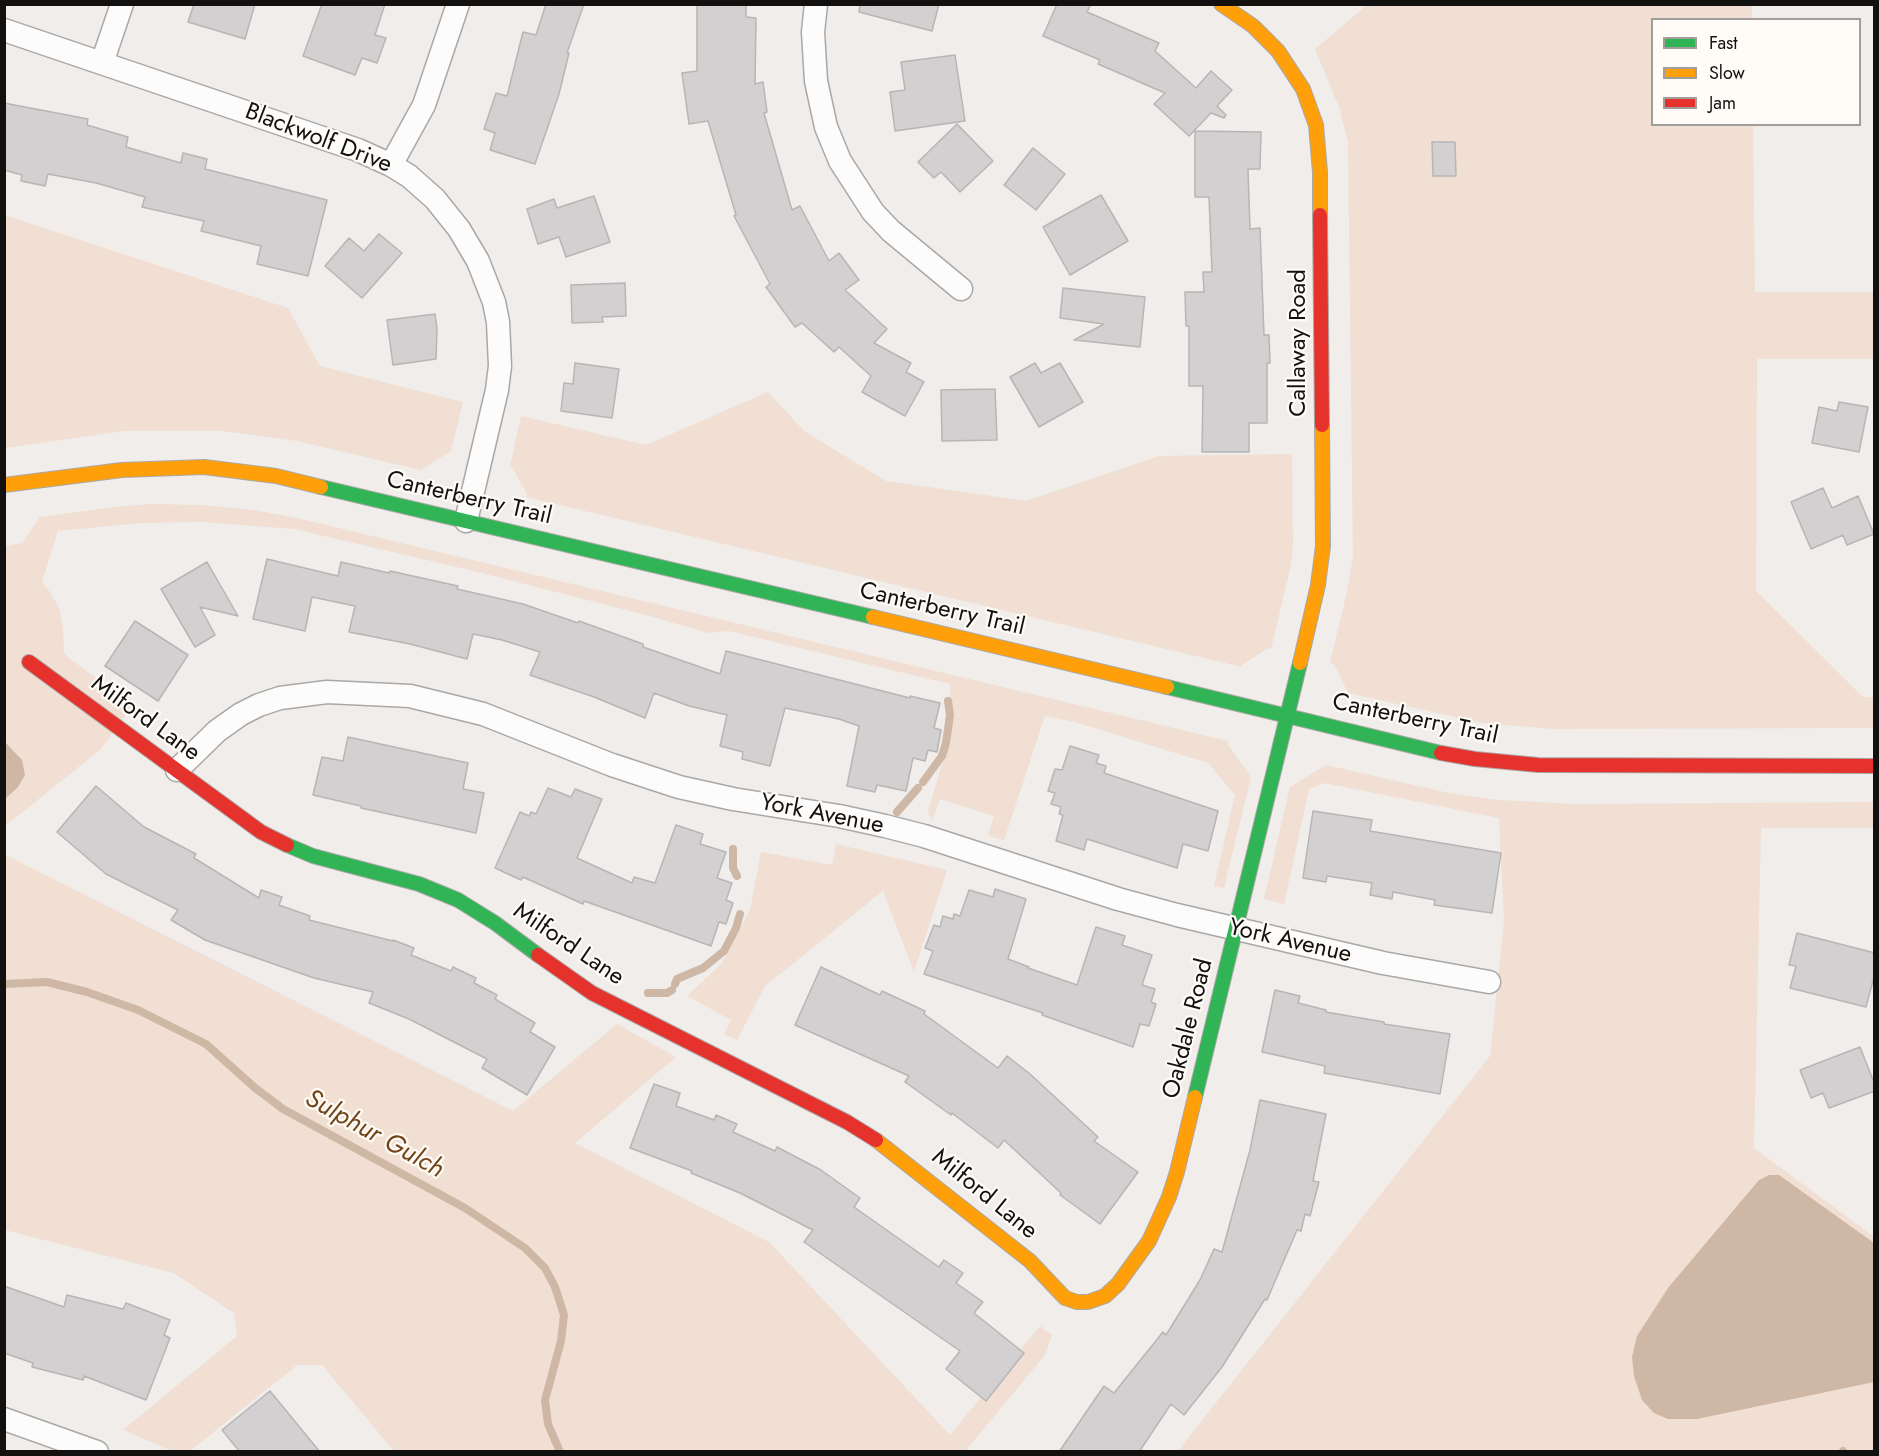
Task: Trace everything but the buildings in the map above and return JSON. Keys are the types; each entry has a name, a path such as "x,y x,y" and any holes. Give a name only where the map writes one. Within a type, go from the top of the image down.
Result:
{"street":[{"path":"102,63 122,4"},
{"path":"391,165 424,105 458,4"},
{"path":"816,4 813,32 816,81 826,127 840,161 873,212 891,231 961,289"},
{"name":"Callaway Road","path":"1221,4 1260,32 1288,65 1311,107 1318,145 1323,546 1318,585 1287,715"},
{"name":"Blackwolf Drive","path":"4,30 341,143 391,165 423,188 447,212 478,261 494,302 500,343 497,390 466,520"},
{"name":"Canterberry Trail","path":"4,485 145,468 204,467 276,476 1287,715 1434,752 1514,763 1566,765 1875,766"},
{"name":"Milford Lane","path":"29,662 243,820 296,850 332,863 419,884 458,900 489,919 592,993 865,1132 897,1154 1030,1261 1051,1280 1065,1298"},
{"name":"York Avenue","path":"177,770 217,731 241,714 280,698 327,692 410,696 483,714 612,765 679,787 885,826 959,847 1118,899 1383,963 1489,982"},
{"name":"Oakdale Road","path":"1065,1298 1077,1302 1088,1302 1110,1293 1149,1240 1159,1220 1177,1172 1287,715"},
{"path":"4,1419 97,1452"}],"shaded area":[{"path":"1367,5 1752,5 1752,18 1651,18 1651,126 1753,126 1755,292 1874,292 1874,359 1757,359 1756,591 1863,697 1874,697 1874,728 1553,729 1482,723 1348,693 1334,664 1330,663 1353,557 1348,142 1339,107 1315,49"},
{"path":"4,215 288,308 320,366 463,402 451,451 421,470 297,441 223,431 124,431 5,448"},
{"path":"768,392 804,431 886,481 1026,501 1159,456 1292,454 1293,546 1291,565 1271,649 1268,648 1242,667 526,497 527,494 510,466 521,416 646,445"},
{"path":"152,504 202,505 254,510 297,518 1228,741 1228,745 1251,777 1224,888 1214,886 1235,795 1208,763 1075,722 1045,716 1004,840 988,836 994,816 940,799 932,821 928,812 951,732 950,684 729,631 708,633 474,571 294,529 203,522 141,523 58,531 42,582 59,608 64,652 133,705 101,749 5,826 5,546 22,543 40,517"},
{"path":"5,742 22,760 25,775 18,787 5,799"},
{"path":"1326,765 1449,793 1498,800 1576,804 1874,802 1874,828 1761,828 1754,1148 1874,1237 1874,1451 1177,1452 1490,1056 1504,921 1499,818 1325,783 1309,789 1284,904 1264,899 1290,787"},
{"path":"836,844 947,870 914,972 883,891 765,986 737,1040 724,1034 731,1020 687,996 722,963 750,910 761,852 832,865"},
{"path":"4,854 513,1111 617,1024 676,1057 575,1143 769,1242 950,1435 1040,1326 1052,1335 1045,1355 967,1449 969,1451 394,1451 322,1365 297,1365 190,1451 172,1451 123,1430 237,1336 234,1313 174,1273 5,1230"},
{"path":"1769,1175 1779,1175 1874,1243 1874,1382 1697,1419 1668,1419 1654,1413 1642,1400 1634,1376 1632,1357 1637,1336 1668,1288 1759,1180"}],"waterway":[{"path":"923,782 942,756 950,715 948,701"},
{"path":"897,812 918,788"},
{"path":"733,849 733,868 737,876"},
{"path":"675,984 677,979 703,968 724,951 736,928 740,914"},
{"name":"Sulphur Gulch","path":"4,984 47,982 87,992 138,1010 206,1044 254,1087 283,1109 465,1208 525,1248 545,1268 555,1287 564,1315 561,1341 545,1400 548,1424 560,1452"},
{"path":"648,993 667,993 672,990"}],"traffic: fast":[{"path":"321,487 873,617"},
{"path":"1195,1097 1300,663"},
{"path":"1167,687 1441,753"},
{"path":"287,845 313,856 419,884 458,900 495,923 538,955"}],"traffic: slow":[{"path":"1221,4 1253,26 1278,51 1303,89 1316,125 1320,172 1320,215"},
{"path":"1300,663 1318,585 1323,546 1322,425"},
{"path":"4,485 122,470 204,467 276,476 321,487"},
{"path":"873,617 1167,687"},
{"path":"876,1140 1030,1261 1065,1298 1077,1302 1088,1302 1105,1296 1118,1284 1149,1241 1169,1197 1177,1172 1195,1097"}],"traffic: jam":[{"path":"1320,215 1322,425"},
{"path":"29,662 261,832 287,845"},
{"path":"1441,753 1538,765 1874,766"},
{"path":"538,955 592,993 847,1122 876,1140"}]}
